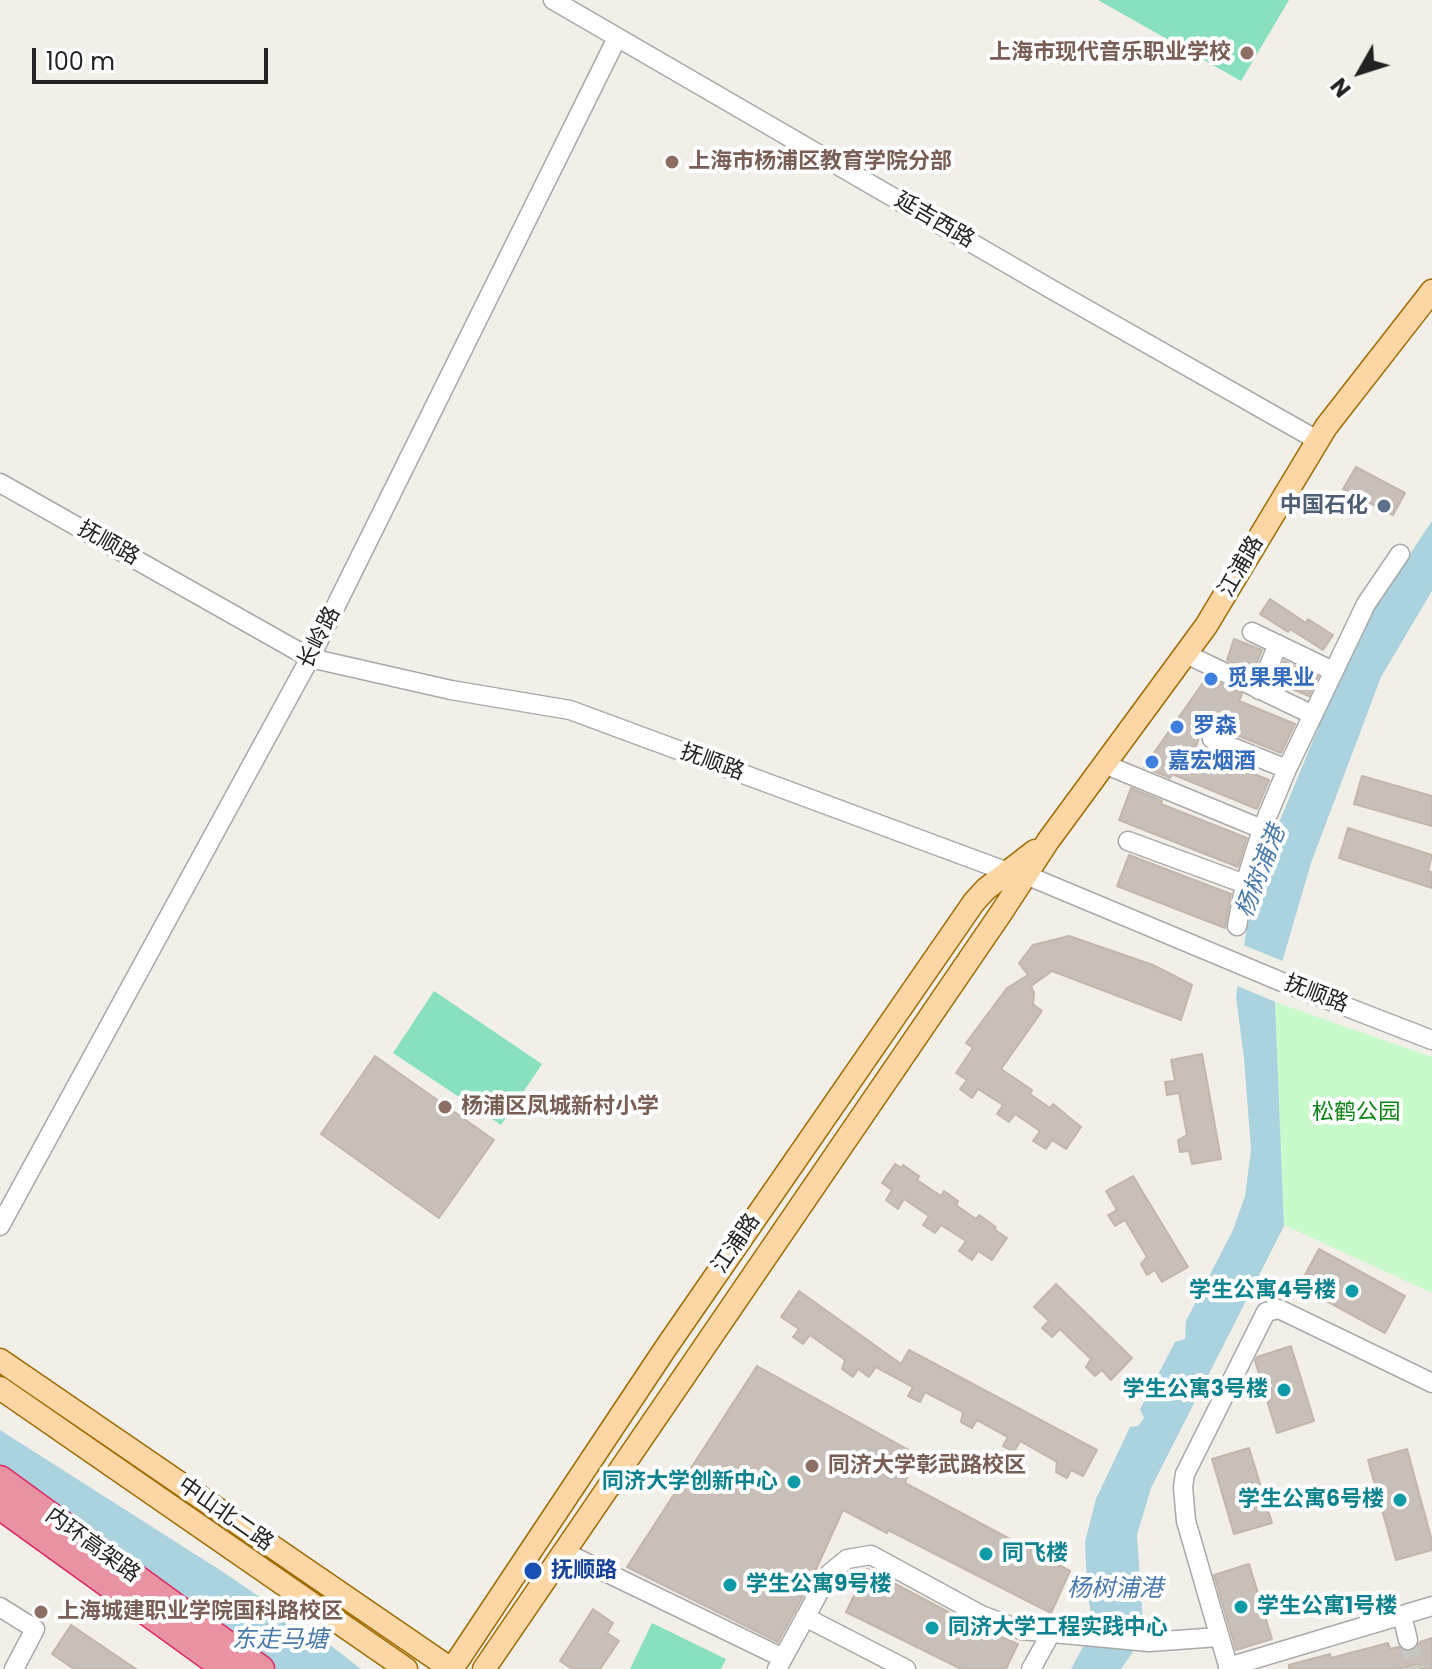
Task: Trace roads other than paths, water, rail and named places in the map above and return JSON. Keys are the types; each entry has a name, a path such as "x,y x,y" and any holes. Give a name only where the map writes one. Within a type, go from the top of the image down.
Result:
{"highway":[{"name":"内环高架路","path":"0,1479 261,1669"},
{"name":"内环高架路","path":"0,1506 216,1662"},
{"path":"0,1519 153,1626 216,1662"}],"main road":[{"name":"江浦路","path":"484,1669 1017,873 1048,841 1186,654 1222,600 1317,440 1432,291"},
{"name":"江浦路","path":"452,1669 665,1349 978,897 1017,873"},
{"name":"中山北二路","path":"0,1360 452,1669"},
{"name":"中山北二路","path":"0,1388 406,1669"}],"street":[{"name":"延吉西路","path":"553,0 1317,440"},
{"name":"长岭路","path":"0,1226 310,658 617,38"},
{"name":"抚顺路","path":"0,483 310,658 451,690 570,710 1017,873 1239,965 1432,1040"},
{"path":"1237,926 1245,884 1262,829 1287,769 1366,604 1400,554"},
{"path":"1252,632 1333,671"},
{"path":"1259,690 1278,644"},
{"path":"1186,654 1313,715"},
{"path":"1212,739 1287,769"},
{"path":"1104,764 1262,829"},
{"path":"1128,841 1245,884"},
{"path":"1432,1383 1279,1309 1266,1312 1185,1474 1183,1502 1229,1668 1432,1606"},
{"path":"564,1552 780,1664 829,1574 847,1559 871,1555 981,1615 1021,1630 1149,1642 1219,1637"},
{"path":"0,1607 35,1629 14,1669"},
{"path":"1402,1615 1408,1640"},
{"path":"805,1617 906,1669"},
{"path":"1031,1669 1051,1633"}],"water":[{"name":"杨树浦港","path":"1432,521 1432,591 1381,677 1311,863 1283,959 1275,1002 1284,1226 1151,1488 1137,1535 1143,1623 1135,1649 1121,1669 1071,1669 1093,1628 1085,1542 1096,1499 1130,1427 1138,1426 1144,1418 1140,1409 1175,1342 1185,1339 1186,1321 1233,1230 1245,1196 1251,1150 1236,997 1248,920 1269,847 1342,670 1367,618"},
{"name":"东走马塘","path":"0,1430 223,1572 361,1669 277,1669 0,1475"}],"tunnel":[{"path":"1408,1640 1415,1669"}],"place":[{"name":"上海市现代音乐职业学校","path":"1247,53"},
{"name":"上海市杨浦区教育学院分部","path":"672,162"},
{"name":"中国石化","path":"1384,506"},
{"name":"觅果果业","path":"1211,679"},
{"name":"罗森","path":"1177,727"},
{"name":"嘉宏烟酒","path":"1152,762"},
{"name":"杨浦区凤城新村小学","path":"445,1107"},
{"name":"学生公寓4号楼","path":"1352,1291"},
{"name":"学生公寓3号楼","path":"1284,1390"},
{"name":"同济大学彰武路校区","path":"812,1466"},
{"name":"同济大学创新中心","path":"794,1482"},
{"name":"学生公寓6号楼","path":"1400,1500"},
{"name":"同飞楼","path":"986,1554"},
{"name":"抚顺路","path":"533,1571"},
{"name":"学生公寓9号楼","path":"730,1585"},
{"name":"学生公寓1号楼","path":"1241,1607"},
{"name":"上海城建职业学院国科路校区","path":"41,1612"},
{"name":"同济大学工程实践中心","path":"932,1628"}],"park label":[{"name":"松鹤公园","path":"1356,1113"}]}
